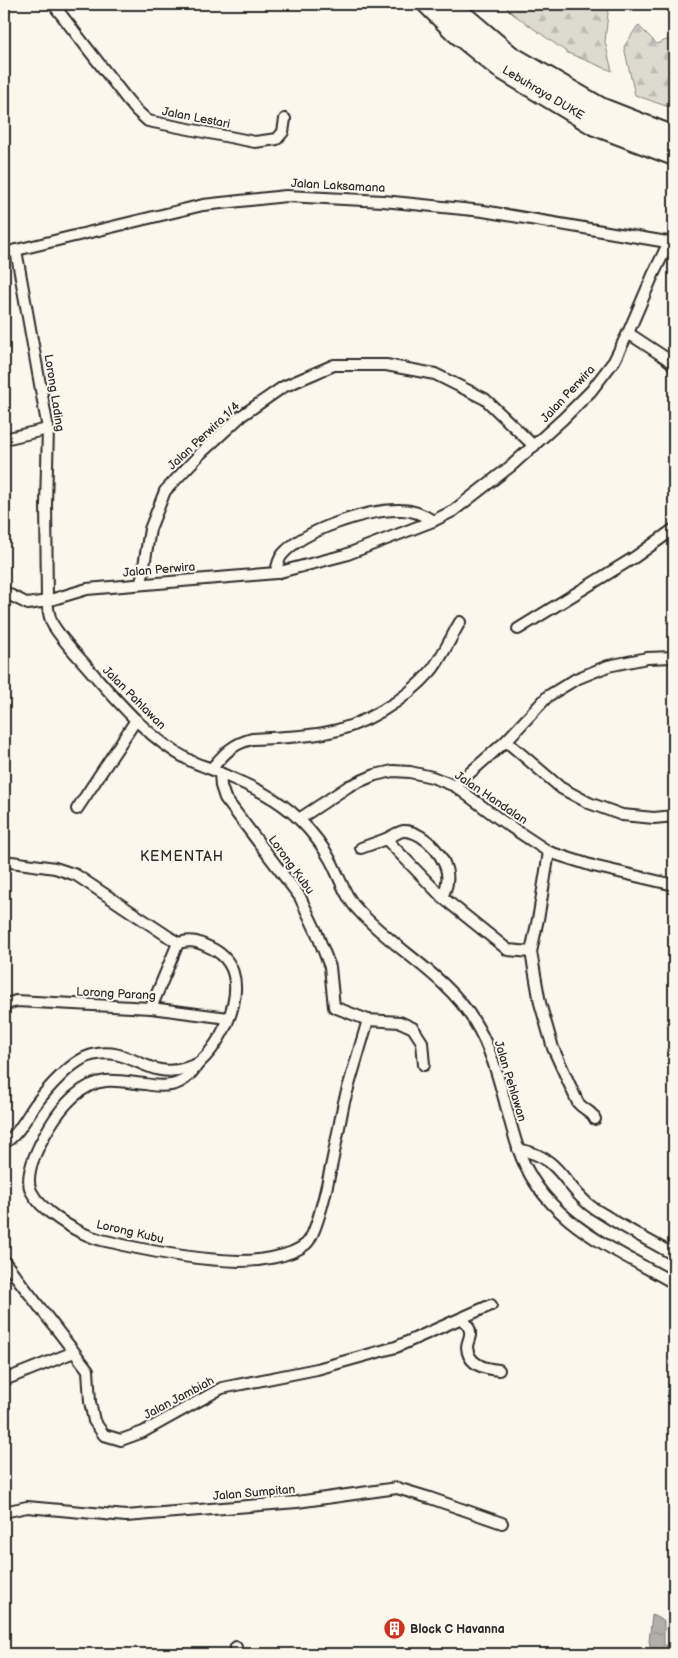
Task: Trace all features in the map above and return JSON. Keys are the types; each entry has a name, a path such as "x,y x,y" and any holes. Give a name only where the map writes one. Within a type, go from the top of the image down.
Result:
{"highway":[{"name":"Lebuhraya DUKE","path":"428,4 456,32 499,67 595,125 674,155"},
{"name":"Lebuhraya DUKE","path":"452,4 464,17 510,56 600,108 674,137"}],"street":[{"name":"Jalan Lestari","path":"53,4 126,98 148,121 255,142 277,139 282,132 285,119"},
{"name":"Jalan Laksamana","path":"4,253 203,205 286,196 383,201 483,211 672,242"},
{"name":"Jalan Perwira","path":"47,602 87,589 276,573 345,555 433,521 460,506 534,446 591,391 614,361 653,275 672,242"},
{"name":"Lorong Lading","path":"16,250 48,428 46,504 47,602"},
{"path":"628,333 674,365"},
{"name":"Jalan Perwira 1/4","path":"141,584 150,529 165,491 201,453 241,416 283,387 334,365 386,365 435,374 485,399 534,446"},
{"path":"4,439 48,428"},
{"path":"276,573 280,557 293,544 308,535 356,518 385,511 403,510 416,512 433,521"},
{"path":"518,629 635,557 674,529"},
{"path":"4,592 28,604 47,602"},
{"name":"Jalan Pahlawan","path":"47,602 51,622 79,658 136,720 160,741 189,760 257,789 282,804 299,819"},
{"path":"215,771 228,750 241,742 252,739 326,733 385,710 409,693 432,670 460,622"},
{"path":"455,786 506,742 548,696 576,679 608,666 647,658 674,657"},
{"path":"77,809 136,720"},
{"path":"506,742 562,788 589,803 622,816 654,818 674,816"},
{"name":"Lorong Kubu","path":"178,943 189,940 216,950 229,964 235,978 234,998 232,1011 222,1032 190,1076 178,1083 156,1086 120,1080 104,1081 89,1086 70,1100 58,1113 49,1128 30,1170 31,1191 41,1204 56,1217 93,1238 151,1251 240,1261 286,1255 306,1244 313,1234 325,1192 344,1104 368,1020 334,1008 330,967 300,897 225,798 215,771"},
{"name":"Jalan Handalan","path":"299,819 349,786 375,775 410,772 432,777 455,786 502,821 549,852 593,866 674,885"},
{"name":"Jalan Pehlawan","path":"299,819 317,840 330,860 348,897 358,910 429,972 474,1019 488,1047 518,1149 531,1178 541,1193 553,1207 587,1234 674,1283"},
{"path":"361,848 403,831 416,834 430,843 444,860 448,880 442,897"},
{"path":"386,839 442,897 508,950 531,952"},
{"path":"549,852 540,914 531,952 540,1003 553,1048 578,1103 582,1108 593,1114 595,1119"},
{"path":"4,860 55,868 76,875 178,943 151,1008"},
{"name":"Lorong Parang","path":"4,1005 16,1002 151,1008 228,1018"},
{"path":"368,1020 400,1022 412,1028 422,1042 424,1065"},
{"path":"4,1143 22,1125 36,1104 62,1075 89,1055 106,1052 121,1054 149,1068 169,1072 199,1063"},
{"path":"518,1149 534,1152 547,1160 559,1170 589,1205 631,1232 674,1255"},
{"name":"Jalan Jambiah","path":"4,1261 88,1370 90,1402 94,1421 104,1435 121,1440 143,1432 222,1388 317,1369 396,1347 492,1305"},
{"path":"462,1318 470,1332 467,1349 473,1361 483,1368 500,1370"},
{"path":"4,1380 74,1352"},
{"name":"Jalan Sumpitan","path":"4,1512 27,1507 126,1516 297,1502 397,1488 502,1522"}],"green space":[{"path":"503,4 605,4 608,13 605,42 612,71 568,53 513,14"},
{"path":"638,25 657,44 674,37 674,109 635,95 624,47"}],"water":[{"path":"652,1615 664,1621 664,1645 674,1646 674,1654 652,1654 649,1641"}],"place":[{"name":"Block C Havanna","path":"394,1629"}],"district":[{"name":"KEMENTAH","path":"182,856"}]}
